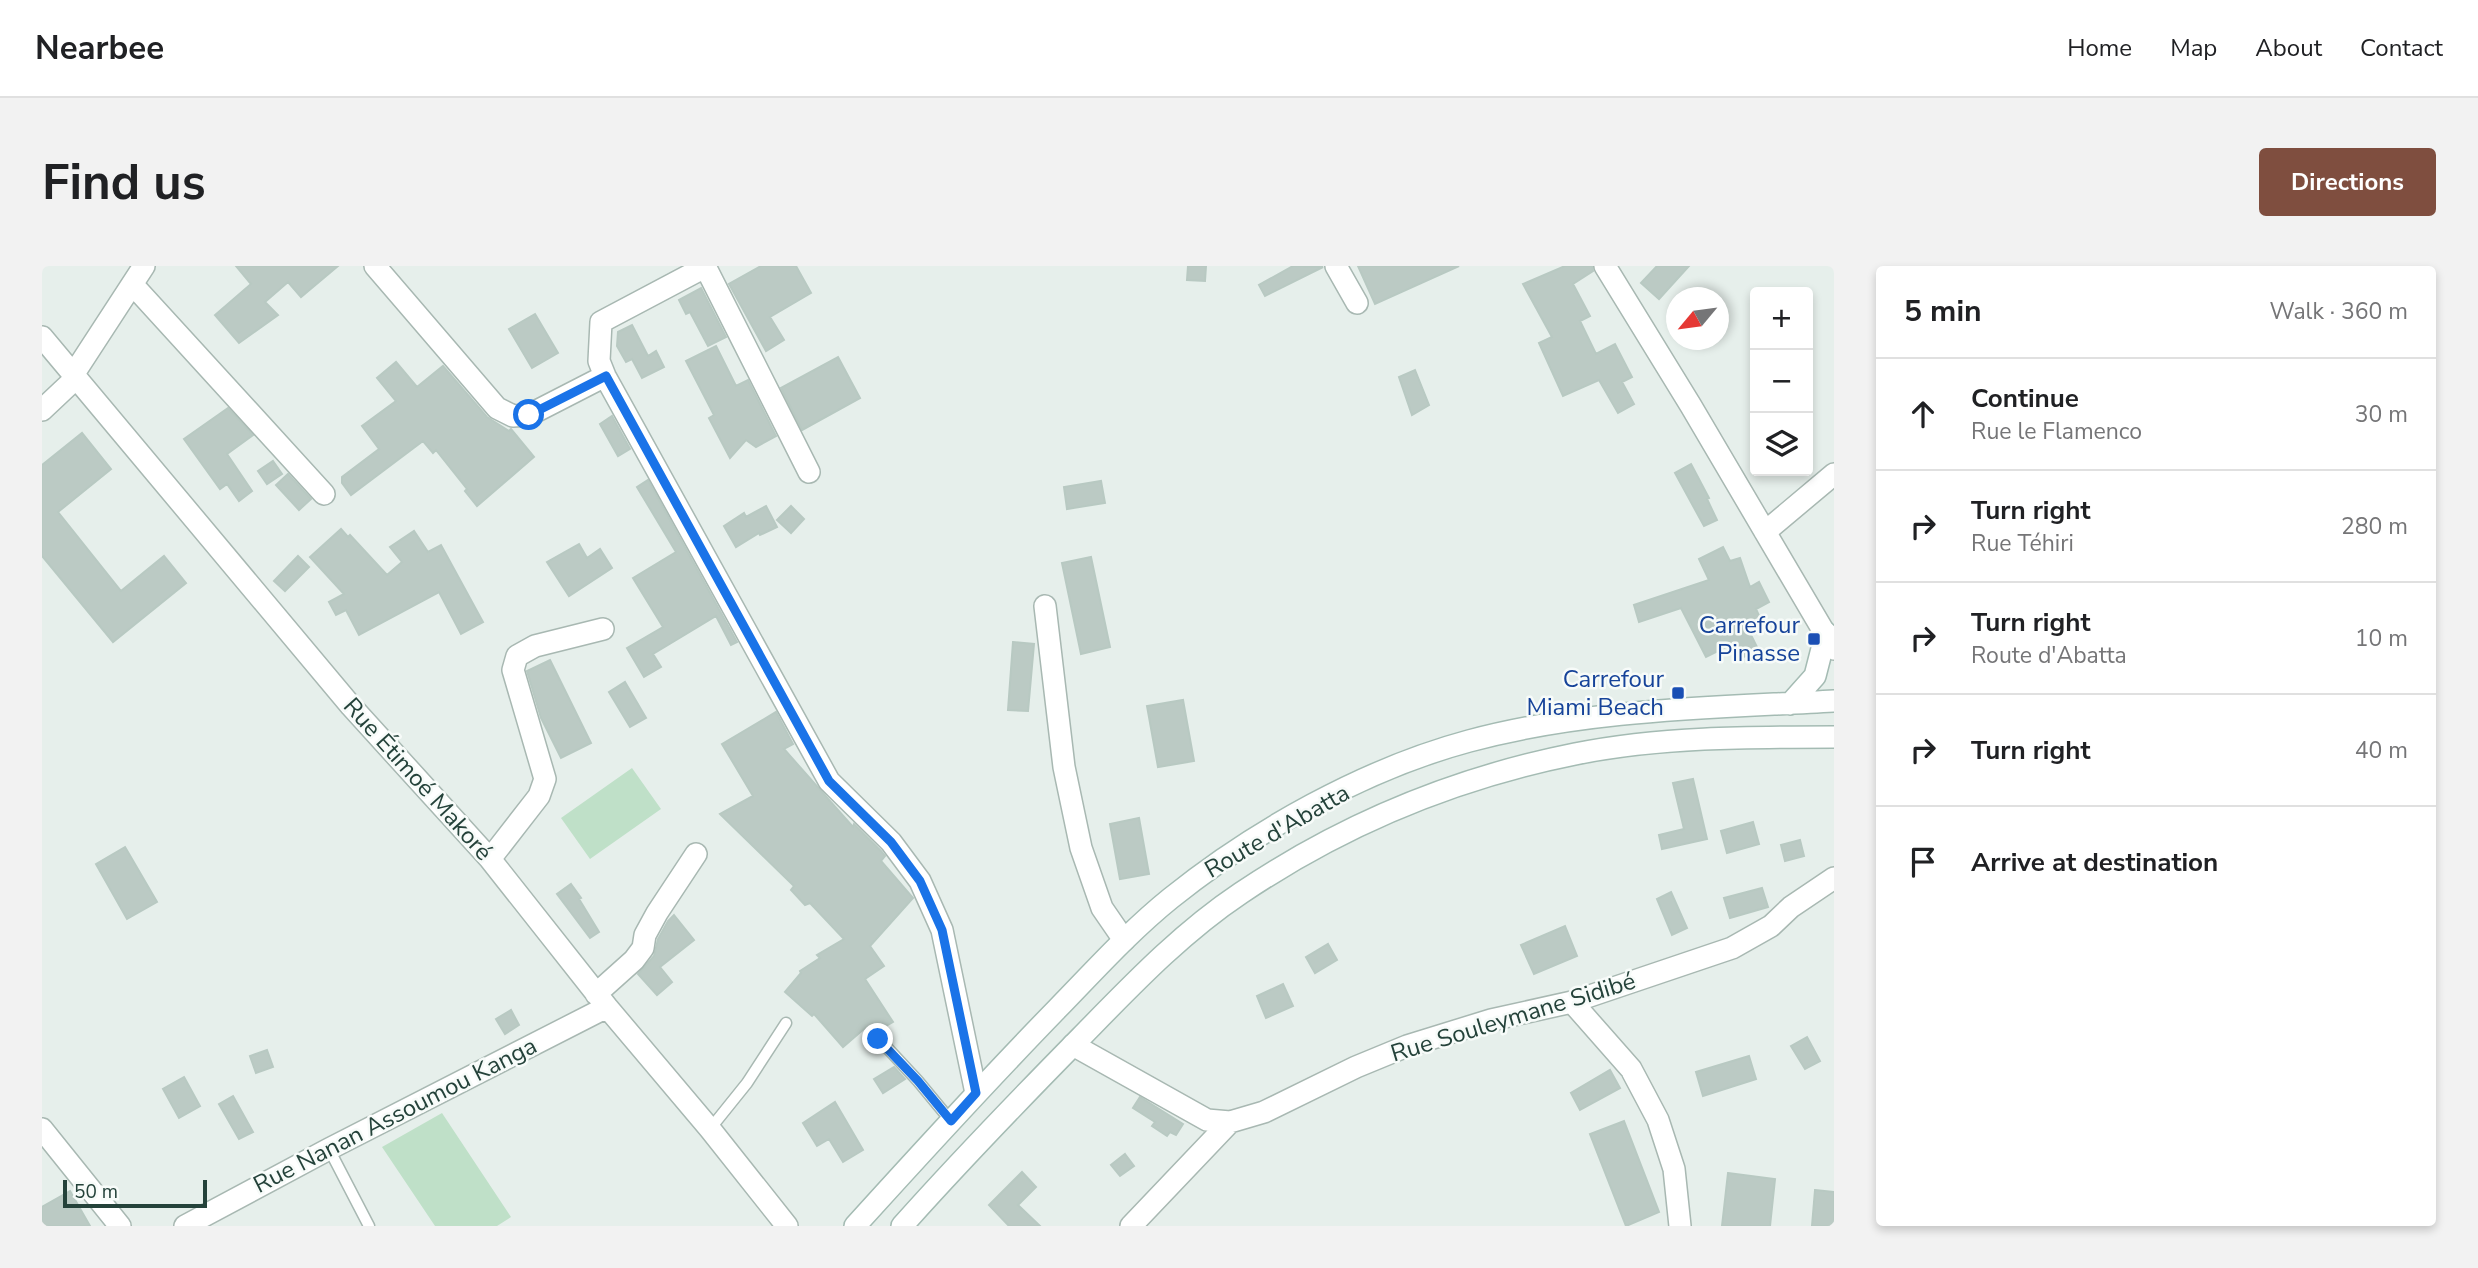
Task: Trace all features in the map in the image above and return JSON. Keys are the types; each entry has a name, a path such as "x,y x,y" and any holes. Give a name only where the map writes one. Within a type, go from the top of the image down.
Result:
{"street":[{"path":"42,410 75,376 145,266"},
{"path":"375,266 498,408 513,416 529,415 606,376"},
{"path":"808,472 706,266 601,323 599,361 606,376 829,781 891,842 920,881 942,930 976,1093"},
{"path":"1336,266 1357,303"},
{"path":"1605,266 1830,641 1815,676 1790,704"},
{"path":"133,285 324,494"},
{"name":"Rue Étimoé Makoré","path":"42,337 351,706 490,859 787,1226"},
{"path":"1765,533 1834,474"},
{"path":"1045,606 1064,767 1081,848 1102,908 1124,940"},
{"path":"490,859 539,796 545,779 513,670 517,656 535,646 603,629"},
{"name":"Route d'Abatta","path":"855,1226 976,1093 1124,940 1169,899 1226,856 1292,817 1425,754 1557,722 1614,714 1834,701"},
{"name":"Route d'Abatta","path":"902,1226 974,1146 1174,945 1239,894 1367,821 1434,793 1497,773 1577,754 1713,739 1834,737"},
{"name":"Rue Nanan Assoumou Kanga","path":"185,1226 602,1000 643,948 645,935 657,913 696,854"},
{"name":"Rue Souleymane Sidibé","path":"1073,1045 1207,1120 1230,1122 1264,1112 1407,1046 1491,1020 1572,1003 1732,948 1771,926 1790,907 1834,878"},
{"path":"1572,1003 1631,1069 1658,1120 1674,1168 1680,1226"},
{"path":"1131,1226 1230,1122"},
{"path":"42,1129 120,1226"}],"lane":[{"path":"710,1129 747,1083 786,1023"},
{"path":"878,1039 951,1121"},
{"path":"329,1149 369,1226"}],"green space":[{"path":"632,768 661,809 590,859 561,818"},
{"path":"442,1113 511,1217 497,1226 435,1226 382,1147"}],"building":[{"path":"236,266 338,266 301,297 288,282 265,302 278,315 239,343 215,315 251,284"},
{"path":"761,266 796,266 811,293 770,317 784,340 766,351 729,284"},
{"path":"1188,266 1206,266 1205,281 1187,280"},
{"path":"1293,266 1323,267 1265,296 1259,285"},
{"path":"1358,266 1459,266 1375,304"},
{"path":"1565,266 1592,266 1593,271 1573,284 1590,316 1580,321 1596,354 1615,344 1632,377 1622,382 1634,404 1618,413 1599,380 1563,396 1539,343 1552,337 1523,284"},
{"path":"1657,266 1689,266 1670,287 1666,287 1666,291 1659,299 1641,283"},
{"path":"701,288 726,337 708,346 690,312 686,314 679,300"},
{"path":"535,314 558,353 532,368 509,329"},
{"path":"632,325 648,356 656,351 664,367 642,378 632,359 626,362 617,346 618,332"},
{"path":"716,346 736,386 748,380 776,436 756,447 746,440 730,458 709,418 714,415 686,361"},
{"path":"838,357 860,398 802,430 781,388"},
{"path":"396,362 417,387 443,366 487,417 509,431 511,429 534,457 477,506 436,450 433,453 423,441 351,495 342,483 342,477 379,449 362,426 396,401 377,378"},
{"path":"1415,370 1429,405 1412,415 1399,377"},
{"path":"228,408 253,435 227,454 252,491 239,501 227,484 220,489 184,439"},
{"path":"612,416 630,449 618,456 600,424"},
{"path":"82,433 111,469 58,512 121,591 164,556 186,583 113,642 42,556 42,465"},
{"path":"273,461 282,474 267,484 258,471"},
{"path":"1691,464 1717,520 1704,526 1675,473"},
{"path":"288,474 311,499 299,510 276,485"},
{"path":"648,480 737,642 731,645 716,616 653,654 661,667 644,677 627,648 663,627 633,578 676,552 637,487"},
{"path":"1101,481 1105,503 1067,509 1064,487"},
{"path":"766,506 777,527 760,535 759,533 736,547 724,526 744,513 746,517"},
{"path":"791,506 804,519 791,533 777,520"},
{"path":"341,529 348,537 350,535 387,575 402,562 390,547 414,531 428,552 441,545 483,622 461,634 439,592 359,635 346,610 336,615 329,602 344,594 310,557"},
{"path":"579,544 587,558 600,549 612,568 569,596 547,562"},
{"path":"1723,547 1730,561 1740,558 1750,587 1759,582 1769,602 1756,609 1761,620 1747,627 1758,649 1742,658 1734,643 1706,657 1681,608 1639,622 1634,605 1709,580 1699,559"},
{"path":"298,556 309,567 285,591 274,581"},
{"path":"1091,557 1110,647 1081,654 1062,563"},
{"path":"1013,642 1034,644 1028,711 1008,710"},
{"path":"550,660 591,743 561,758 541,718 527,671"},
{"path":"625,682 646,718 630,727 609,692"},
{"path":"1183,700 1194,761 1158,767 1147,706"},
{"path":"776,712 793,744 784,749 853,827 854,824 881,851 885,856 881,861 913,898 870,946 884,966 865,979 893,1022 871,1037 865,1028 843,1047 814,1014 812,1016 785,992 800,971 820,958 817,955 844,939 810,903 805,905 791,890 794,886 720,814 753,796 722,744"},
{"path":"1693,779 1707,839 1662,849 1659,835 1684,829 1673,783"},
{"path":"1139,818 1149,874 1120,879 1110,824"},
{"path":"1753,822 1759,844 1727,853 1721,831"},
{"path":"1800,840 1804,856 1785,861 1781,845"},
{"path":"125,847 157,902 127,919 96,864"},
{"path":"571,884 599,932 590,938 557,894"},
{"path":"1762,888 1768,907 1730,918 1724,898"},
{"path":"1671,892 1687,928 1672,935 1657,899"},
{"path":"674,915 694,940 660,967 672,982 657,995 638,974 654,956 658,939"},
{"path":"1565,926 1577,956 1534,974 1521,945"},
{"path":"1328,944 1337,960 1315,973 1306,957"},
{"path":"1283,984 1293,1006 1266,1018 1257,996"},
{"path":"511,1010 519,1025 505,1034 496,1019"},
{"path":"1807,1037 1820,1061 1805,1069 1791,1046"},
{"path":"267,1050 273,1067 256,1073 250,1056"},
{"path":"1749,1056 1756,1079 1703,1096 1696,1072"},
{"path":"894,1067 905,1079 883,1093 874,1079"},
{"path":"1610,1070 1620,1088 1580,1110 1571,1093"},
{"path":"184,1077 200,1106 179,1118 163,1089"},
{"path":"233,1096 253,1132 239,1139 219,1104"},
{"path":"1140,1097 1183,1124 1176,1135 1170,1132 1167,1136 1152,1126 1155,1122 1133,1108"},
{"path":"835,1102 863,1150 843,1162 829,1139 817,1146 803,1123"},
{"path":"1624,1121 1659,1212 1626,1226 1590,1134"},
{"path":"1125,1154 1134,1166 1120,1176 1111,1165"},
{"path":"1022,1172 1036,1187 1018,1205 1040,1226 1009,1226 989,1205"},
{"path":"1728,1173 1775,1179 1770,1226 1722,1226"},
{"path":"1815,1190 1834,1192 1834,1226 1812,1226"},
{"path":"70,1191 90,1226 42,1226 42,1207"}],"place":[{"name":"Carrefour Pinasse","path":"1814,639"},
{"name":"Carrefour Miami Beach","path":"1678,693"}],"route":[{"path":"529,415 606,376 829,781 891,842 920,881 942,930 976,1093 951,1121 878,1039"}]}
